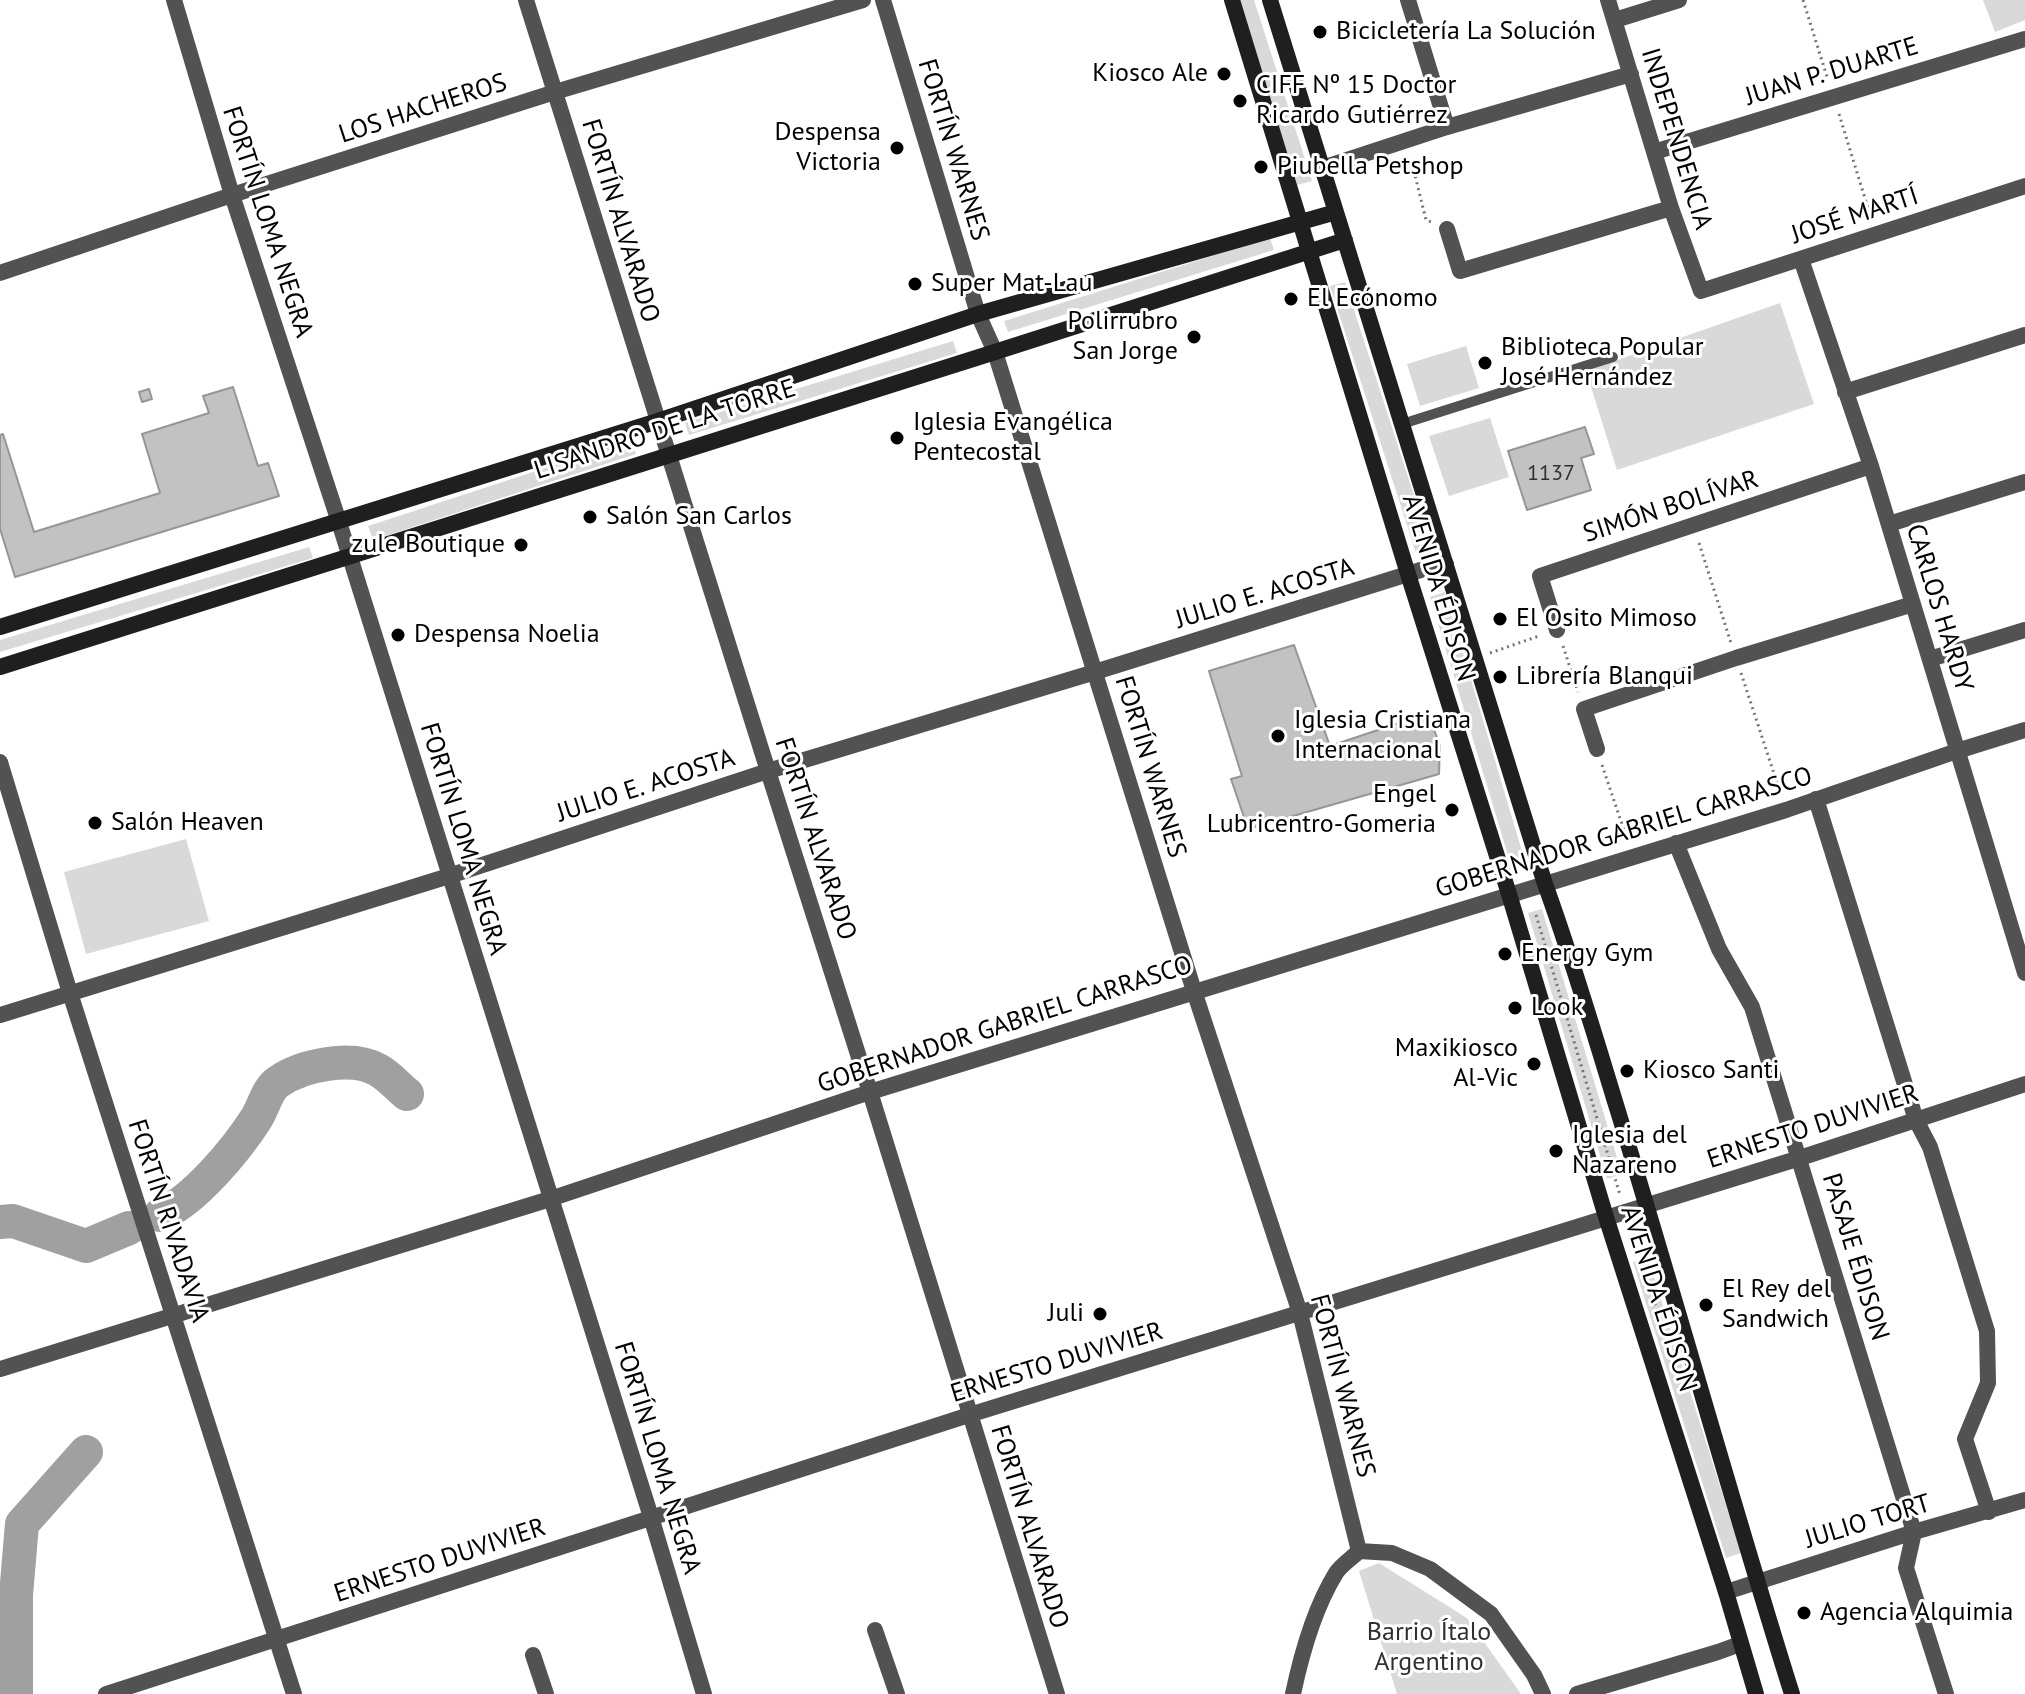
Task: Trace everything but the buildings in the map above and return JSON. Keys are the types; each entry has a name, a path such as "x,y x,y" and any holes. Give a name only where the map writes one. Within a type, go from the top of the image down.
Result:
{"main road":[{"name":"AVENIDA ÉDISON","path":"1232,0 1756,1694"},
{"name":"AVENIDA ÉDISON","path":"1270,0 1647,1205 1792,1694"},
{"name":"LISANDRO DE LA TORRE","path":"0,627 658,421 978,314 1336,212"},
{"name":"LISANDRO DE LA TORRE","path":"0,667 1345,240"}],"street":[{"name":"FORTÍN LOMA NEGRA","path":"174,0 232,195 350,556 704,1694"},
{"name":"FORTÍN ALVARADO","path":"526,0 1057,1694"},
{"name":"LOS HACHEROS","path":"0,273 555,92 863,0"},
{"name":"FORTÍN WARNES","path":"883,0 978,314 995,352 1194,991 1300,1313 1359,1551"},
{"path":"1408,0 1447,127"},
{"name":"INDEPENDENCIA","path":"1608,0 1671,208 1701,291"},
{"path":"1615,20 1679,0"},
{"name":"JUAN P. DUARTE","path":"1654,152 2025,39"},
{"path":"1322,168 1406,139 1631,74"},
{"name":"JOSÉ MARTÍ","path":"1701,291 2025,186"},
{"path":"1447,229 1460,271 1671,208"},
{"name":"CARLOS HARDY","path":"1801,259 1871,466 2025,973"},
{"path":"1845,392 2025,335"},
{"name":"SIMÓN BOLÍVAR","path":"1557,630 1540,576 1871,466"},
{"path":"1889,524 2025,482"},
{"name":"JULIO E. ACOSTA","path":"0,1015 449,876 768,771 1446,564"},
{"path":"1597,749 1584,709 1913,604"},
{"path":"1930,659 2025,630"},
{"name":"GOBERNADOR GABRIEL CARRASCO","path":"0,1369 550,1199 870,1092 1633,857 2025,730"},
{"name":"FORTÍN RIVADAVIA","path":"0,762 70,993 294,1694"},
{"path":"1816,799 1916,1120 1930,1147 1987,1331 1988,1383 1965,1439 1989,1512"},
{"name":"PASAJE ÉDISON","path":"1676,843 1719,949 1752,1007 1800,1158 1914,1532 1906,1568 1946,1694"},
{"name":"ERNESTO DUVIVIER","path":"106,1694 969,1415 1800,1158 2025,1084"},
{"name":"JULIO TORT","path":"1726,1592 2025,1500"},
{"path":"1293,1694 1318,1612 1337,1571 1359,1551 1392,1553 1430,1569 1491,1614 1534,1675 1543,1694"},
{"path":"875,1630 897,1694"},
{"path":"1577,1694 1740,1644"},
{"path":"533,1655 546,1694"}],"lane":[{"path":"1402,424 1613,357"}],"path":[{"path":"1803,0 1876,233"},
{"path":"1406,139 1426,220 1447,229"},
{"path":"1475,658 1557,630 1584,709"},
{"path":"1597,749 1633,857"}],"green space":[{"path":"1240,0 1254,0 1312,181 1297,185"},
{"path":"1983,0 2025,0 2025,20 1995,32"},
{"path":"1270,238 1274,250 1008,332 1004,321"},
{"path":"1345,282 1431,548 1416,553 1330,286"},
{"path":"1780,303 1814,404 1617,470 1586,371"},
{"path":"953,341 957,353 689,435 685,423"},
{"path":"1466,346 1479,388 1420,406 1407,364"},
{"path":"1490,418 1509,477 1449,496 1429,436"},
{"path":"631,440 636,454 373,540 368,526"},
{"path":"309,547 313,558 0,652 0,640"},
{"path":"1445,592 1524,858 1510,862 1430,597"},
{"path":"186,839 209,921 86,954 64,872"},
{"path":"1542,909 1622,1174 1607,1179 1528,913"},
{"path":"1648,1258 1741,1553 1726,1558 1633,1262"},
{"name":"Barrio Ítalo Argentino","path":"1379,1563 1467,1618 1521,1694 1397,1694 1359,1571"}],"waterway":[{"path":"160,1215 200,1187 226,1159 259,1115 271,1089 288,1076 327,1064 355,1063 378,1070 407,1094"},
{"path":"0,1222 13,1221 86,1246 129,1228"},
{"path":"16,1694 16,1595 22,1524 86,1452"}],"place":[{"name":"Bicicletería La Solución","path":"1320,32"},
{"name":"Kiosco Ale","path":"1224,74"},
{"name":"CIFF Nº 15 Doctor Ricardo Gutiérrez","path":"1240,101"},
{"name":"Despensa Victoria","path":"897,148"},
{"name":"Piubella Petshop","path":"1261,167"},
{"name":"Super Mat-Lau","path":"915,284"},
{"name":"El Ecónomo","path":"1291,299"},
{"name":"Polirrubro San Jorge","path":"1194,337"},
{"name":"Biblioteca Popular José Hernández","path":"1485,363"},
{"name":"Iglesia Evangélica Pentecostal","path":"897,438"},
{"name":"Salón San Carlos","path":"590,517"},
{"name":"zule Boutique","path":"521,545"},
{"name":"El Osito Mimoso","path":"1500,619"},
{"name":"Despensa Noelia","path":"398,635"},
{"name":"Librería Blanqui","path":"1500,677"},
{"name":"Iglesia Cristiana Internacional","path":"1278,736"},
{"name":"Engel Lubricentro-Gomeria","path":"1452,810"},
{"name":"Salón Heaven","path":"95,823"},
{"name":"Energy Gym","path":"1505,954"},
{"name":"Look","path":"1515,1008"},
{"name":"Maxikiosco Al-Vic","path":"1534,1064"},
{"name":"Kiosco Santi","path":"1627,1071"},
{"name":"Iglesia del Nazareno","path":"1556,1151"},
{"name":"El Rey del Sandwich","path":"1706,1305"},
{"name":"Juli","path":"1100,1314"},
{"name":"Agencia Alquimia","path":"1804,1613"}]}
